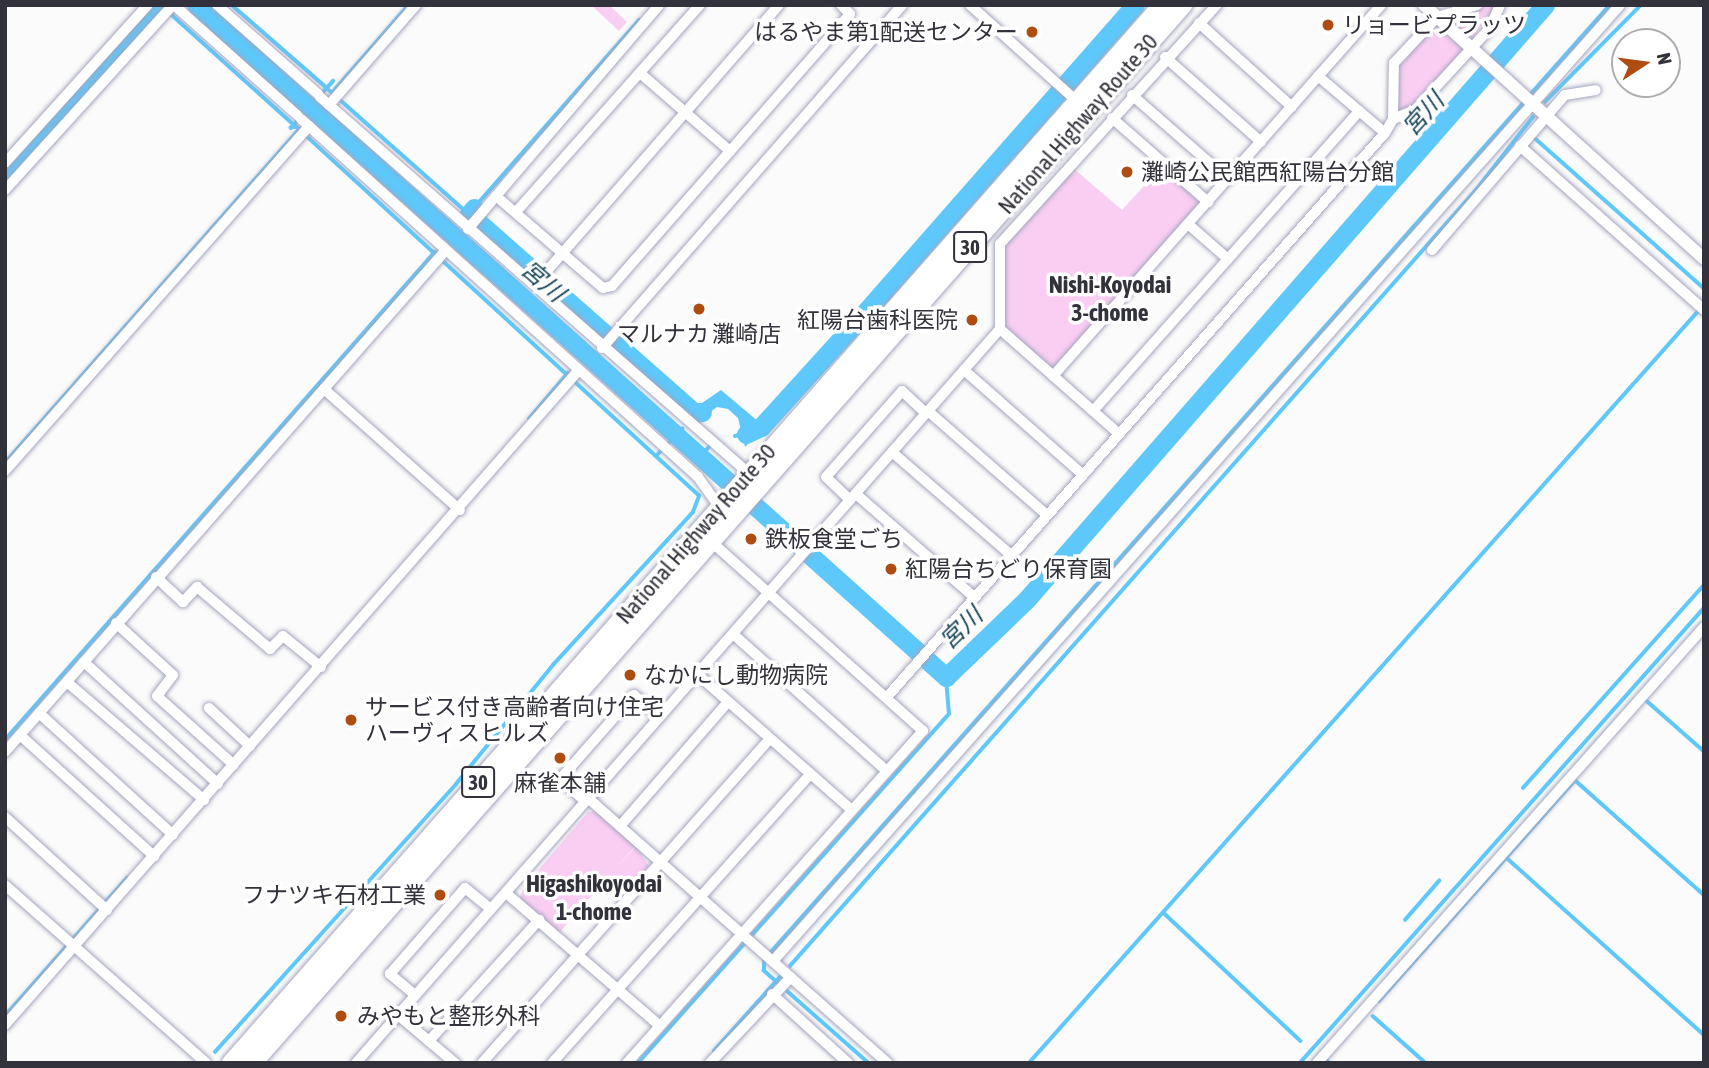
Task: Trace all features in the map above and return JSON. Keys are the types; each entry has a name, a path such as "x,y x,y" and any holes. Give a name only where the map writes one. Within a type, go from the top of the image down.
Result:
{"highway":[{"name":"National Highway Route 30","path":"253,1063 753,481 1073,97 1162,5"},
{"name":"National Highway Route 30","path":"1073,97 1182,5"},
{"name":"National Highway Route 30","path":"231,1063 705,537"}],"street":[{"path":"5,163 148,5"},
{"path":"217,5 474,222 608,341 753,481"},
{"path":"328,98 416,5"},
{"path":"474,222 659,5"},
{"path":"516,212 700,5"},
{"path":"546,272 779,5"},
{"path":"496,196 603,288 612,286 850,14 841,5"},
{"path":"608,341 902,5"},
{"path":"970,5 1073,97"},
{"path":"372,1063 359,1059 1000,329 997,249 1165,57 1217,5"},
{"path":"1053,376 1381,5"},
{"path":"1424,5 1704,259"},
{"path":"887,697 1385,133 1393,119 1394,62 1437,18 1477,5"},
{"path":"1393,119 1415,110 1473,50 1500,5"},
{"path":"1432,250 1478,185 1529,101 1620,5"},
{"path":"5,190 171,8 303,125 575,376 665,447 698,477 728,510"},
{"path":"1199,23 1292,107"},
{"path":"1165,57 1261,142"},
{"path":"640,73 730,151"},
{"path":"1318,76 1385,133"},
{"path":"771,957 1478,185 1520,146 1565,95 1596,90"},
{"path":"1132,96 1228,179"},
{"path":"1093,411 1359,111"},
{"path":"1112,118 1208,202"},
{"path":"5,471 303,125"},
{"path":"1520,146 1702,309"},
{"path":"1188,224 1228,259"},
{"path":"5,751 442,254"},
{"path":"1000,329 1118,433"},
{"path":"964,370 1082,474"},
{"path":"5,1025 247,743 575,376"},
{"path":"324,389 457,508"},
{"path":"974,597 826,477 902,391 1047,515"},
{"path":"892,452 1011,555"},
{"path":"627,1063 748,936 852,810 923,731 705,537"},
{"path":"156,577 183,602 197,587 270,649 283,636 317,664"},
{"path":"116,623 173,675 157,696 231,763"},
{"path":"1317,1063 1704,627"},
{"path":"733,634 887,771"},
{"path":"84,663 215,781"},
{"path":"697,674 852,810"},
{"path":"67,682 201,797"},
{"path":"660,717 634,695 560,779 621,825 699,897 771,957 782,986 848,1063"},
{"path":"621,825 728,702"},
{"path":"209,708 247,743"},
{"path":"39,713 170,832"},
{"path":"20,735 151,853"},
{"path":"482,1063 770,739"},
{"path":"552,1063 810,774"},
{"path":"5,817 104,907"},
{"path":"5,885 206,1063"},
{"path":"415,995 390,974 465,888 491,909"},
{"path":"506,892 660,1026"},
{"path":"429,1041 538,920"},
{"path":"710,1063 782,986"},
{"path":"782,986 888,1063"},
{"path":"398,1015 454,1063"}],"shaded area":[{"path":"591,5 609,5 627,22 619,31"},
{"path":"1497,5 1472,39 1450,19"},
{"path":"1440,29 1464,50 1416,103 1398,113 1397,67 1431,30"},
{"path":"1162,166 1201,202 1053,370 1005,328 1002,249 1073,168 1122,210"},
{"path":"596,811 635,846 615,870 636,846 649,866 628,891 610,875 559,933 520,899 523,888 588,812"}],"water":[{"path":"721,390 765,427 745,447 738,418 728,409 717,407 699,420 680,405 702,403"}],"waterway":[{"path":"161,5 292,123"},
{"path":"5,177 161,5"},
{"name":"宮川","path":"196,5 308,106"},
{"path":"232,5 325,86"},
{"path":"746,434 761,427 860,318 1135,5"},
{"name":"宮川","path":"311,108 946,677 1027,599 1545,5"},
{"path":"1530,95 1610,5"},
{"path":"1545,102 1641,5"},
{"path":"332,93 405,9"},
{"path":"474,208 639,20"},
{"name":"宮川","path":"296,127 291,128 333,81"},
{"path":"328,89 469,214"},
{"path":"868,1063 764,971 764,960 1525,101"},
{"path":"790,966 1476,190 1533,117"},
{"path":"215,1052 456,784 553,665 693,512 699,496 295,126"},
{"path":"5,463 299,129"},
{"path":"1536,139 1704,288"},
{"path":"474,208 469,214 695,413 702,412"},
{"path":"5,740 435,252"},
{"path":"1029,1063 1700,309"},
{"path":"529,419 568,373"},
{"path":"658,454 682,429"},
{"path":"735,436 743,434"},
{"path":"702,455 709,447"},
{"path":"1523,788 1704,585"},
{"path":"1300,1063 1704,608"},
{"path":"638,1063 949,714 946,677"},
{"path":"1647,701 1704,751"},
{"path":"1379,1001 1575,780 1704,895"},
{"path":"1507,858 1704,1035"},
{"path":"74,938 127,878"},
{"path":"1405,920 1439,881"},
{"path":"1164,913 1301,1041"},
{"path":"5,1016 67,946"},
{"path":"714,1051 780,977"},
{"path":"1373,1016 1426,1063"}],"place":[{"name":"リョービプラッツ","path":"1328,25"},
{"name":"はるやま第1配送センター","path":"1032,32"},
{"name":"灘崎公民館西紅陽台分館","path":"1127,172"},
{"name":"マルナカ 灘崎店","path":"699,309"},
{"name":"紅陽台歯科医院","path":"972,320"},
{"name":"鉄板食堂ごち","path":"751,539"},
{"name":"紅陽台ちどり保育園","path":"891,569"},
{"name":"なかにし動物病院","path":"630,675"},
{"name":"サービス付き高齢者向け住宅 ハーヴィスヒルズ","path":"351,720"},
{"name":"麻雀本舗","path":"560,758"},
{"name":"フナツキ石材工業","path":"440,895"},
{"name":"みやもと整形外科","path":"341,1016"}],"district":[{"name":"Nishi-Koyodai 3-chome","path":"1110,299"},
{"name":"Higashikoyodai 1-chome","path":"594,898"}]}
